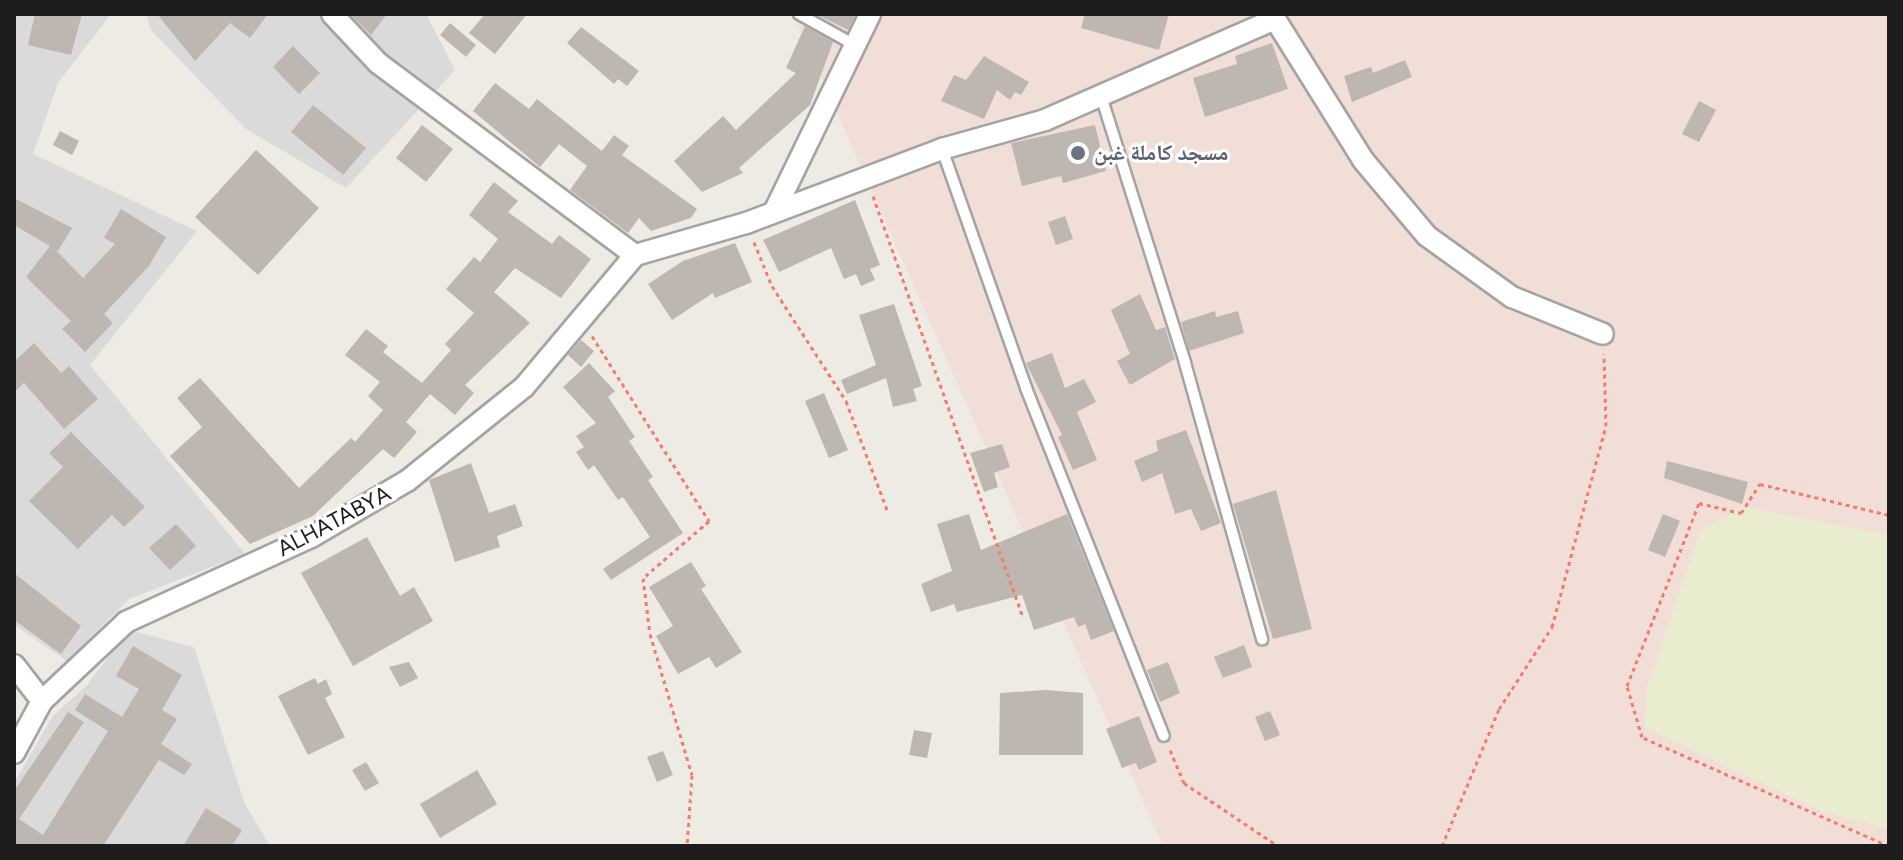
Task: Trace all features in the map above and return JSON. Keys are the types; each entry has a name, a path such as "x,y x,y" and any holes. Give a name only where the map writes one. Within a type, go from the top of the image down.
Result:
{"street":[{"path":"332,14 378,63 635,255 746,223 868,181 942,149 1045,120 1275,19 1363,160 1427,236 1512,297 1603,334"},
{"path":"774,212 870,14"},
{"name":"ALHATABYA","path":"14,753 42,701 126,622 311,537 407,481 524,387 579,316 635,255"},
{"path":"14,665 42,701"}],"lane":[{"path":"799,14 855,45"},
{"path":"1101,96 1185,363 1262,639"},
{"path":"942,149 1026,388 1164,736"}],"path":[{"path":"868,181 1023,618"},
{"path":"746,223 772,286 846,401 888,512"},
{"path":"579,316 709,521 643,578 650,634 692,775 687,846"},
{"path":"1442,846 1499,709 1552,627 1606,426 1603,334"},
{"path":"1889,515 1760,484 1741,513 1699,503 1627,686 1642,737 1889,846"},
{"path":"1164,736 1184,783 1278,846"}],"shaded area":[{"path":"14,14 111,14 58,83 33,154 197,231 90,365 245,554 129,599 67,661 14,625"},
{"path":"146,14 426,14 455,70 346,188 246,129 151,30"},
{"path":"793,14 1889,14 1889,846 1163,846"},
{"path":"129,630 194,647 244,802 270,846 14,846 14,783 52,717 87,685"}],"green space":[{"path":"1744,507 1889,535 1889,829 1824,812 1645,728 1646,689 1701,530"}],"building":[{"path":"35,14 82,14 71,55 28,45"},
{"path":"157,14 268,14 250,38 230,23 195,61"},
{"path":"350,14 387,14 371,35"},
{"path":"485,14 527,14 495,54 469,33"},
{"path":"816,14 856,14 848,30"},
{"path":"1085,14 1169,14 1159,50 1081,28"},
{"path":"450,23 476,45 466,57 440,35"},
{"path":"805,26 833,42 810,105 739,168 743,173 702,192 674,161 723,116 736,130 796,73 786,68"},
{"path":"581,27 639,71 627,86 618,79 614,84 567,43"},
{"path":"1272,43 1288,89 1205,117 1193,78 1237,64 1235,56"},
{"path":"293,46 320,73 299,94 273,67"},
{"path":"984,56 1029,82 1021,95 1015,92 1010,100 997,90 984,119 941,101 954,75 966,80"},
{"path":"1405,60 1412,77 1352,102 1344,76 1371,67 1373,73"},
{"path":"495,83 529,109 537,99 602,151 614,135 629,146 622,155 697,209 691,218 651,231 639,218 628,233 570,190 587,166 559,144 540,167 473,111"},
{"path":"1699,101 1716,110 1699,142 1682,134"},
{"path":"313,105 366,148 343,175 291,132"},
{"path":"422,125 453,149 426,182 396,158"},
{"path":"1095,125 1106,171 1063,183 1061,176 1022,186 1011,143"},
{"path":"60,131 79,141 72,155 53,145"},
{"path":"256,150 319,208 258,275 195,217"},
{"path":"494,182 518,201 508,212 552,244 559,235 591,259 561,298 515,268 494,292 530,323 465,385 474,393 455,415 430,394 406,422 417,432 394,458 383,449 313,516 250,544 170,456 202,427 177,398 200,378 299,488 351,438 355,442 383,410 368,396 380,382 345,355 366,329 388,346 383,352 422,383 451,350 445,344 474,313 446,289 474,257 480,262 498,239 469,215"},
{"path":"14,198 72,228 58,251 54,248 83,278 115,244 104,238 121,209 166,237 149,266 104,314 113,323 85,352 62,329 71,321 26,277 50,246 14,225"},
{"path":"855,200 880,265 870,269 875,280 861,286 856,274 844,279 831,248 779,272 763,240"},
{"path":"1065,216 1073,239 1056,245 1048,222"},
{"path":"735,243 752,282 715,298 713,293 672,320 648,284 683,261"},
{"path":"1140,294 1156,330 1165,327 1175,359 1130,385 1117,361 1130,354 1111,310"},
{"path":"894,304 922,386 913,389 917,401 893,407 886,378 847,394 841,380 876,365 859,315"},
{"path":"1215,311 1216,317 1238,311 1244,333 1189,351 1181,322"},
{"path":"581,340 594,351 581,367 568,355"},
{"path":"34,343 61,373 69,366 98,399 64,429 24,383 14,392 14,362"},
{"path":"1052,353 1065,388 1084,379 1096,402 1077,412 1097,460 1073,470 1058,437 1062,435 1026,363"},
{"path":"589,363 615,391 608,397 635,437 629,441 653,477 648,480 683,533 611,580 603,569 650,537 623,497 618,500 594,465 588,470 576,452 584,447 576,436 596,423 563,387"},
{"path":"824,393 848,450 829,458 805,401"},
{"path":"1186,430 1221,523 1201,531 1191,509 1175,514 1162,473 1142,482 1134,461 1158,451 1156,441"},
{"path":"71,432 145,507 124,527 112,515 78,549 29,501 63,467 49,453"},
{"path":"1002,444 1010,467 994,473 998,487 984,492 970,453"},
{"path":"1667,461 1748,482 1742,504 1664,478"},
{"path":"471,463 489,513 515,504 523,526 497,536 500,547 455,562 429,480"},
{"path":"1276,490 1312,629 1273,639 1233,504"},
{"path":"969,514 981,550 1067,514 1114,631 1091,640 1085,624 1078,627 1074,617 1034,630 1022,595 957,612 954,604 931,612 921,584 952,571 937,524"},
{"path":"1663,514 1680,521 1665,557 1648,550"},
{"path":"176,524 196,546 170,570 149,548"},
{"path":"367,537 400,596 414,587 433,621 353,666 301,573"},
{"path":"691,562 706,586 701,589 742,652 716,668 709,657 678,674 656,636 673,626 649,587"},
{"path":"14,573 81,626 61,654 14,620"},
{"path":"1244,645 1252,667 1223,678 1214,657"},
{"path":"133,646 182,675 162,710 177,719 161,744 192,764 184,775 159,760 103,846 14,846 14,791 68,712 84,722 19,819 43,835 108,731 75,710 85,694 122,717 139,689 116,676"},
{"path":"409,662 418,678 400,687 389,667"},
{"path":"1168,662 1180,693 1160,702 1147,670"},
{"path":"315,678 318,684 326,679 332,694 325,698 345,737 308,755 278,696"},
{"path":"1046,690 1083,693 1083,755 999,755 1000,693"},
{"path":"1270,711 1280,735 1265,741 1255,717"},
{"path":"1139,716 1157,762 1139,770 1136,763 1122,768 1106,729"},
{"path":"914,730 932,733 927,758 909,755"},
{"path":"663,751 673,775 657,782 647,757"},
{"path":"366,762 379,783 365,791 352,770"},
{"path":"477,770 497,804 440,838 420,804"},
{"path":"206,808 242,830 232,846 183,846"}],"place":[{"name":"مسجد كاملة غبن","path":"1078,153"}]}
